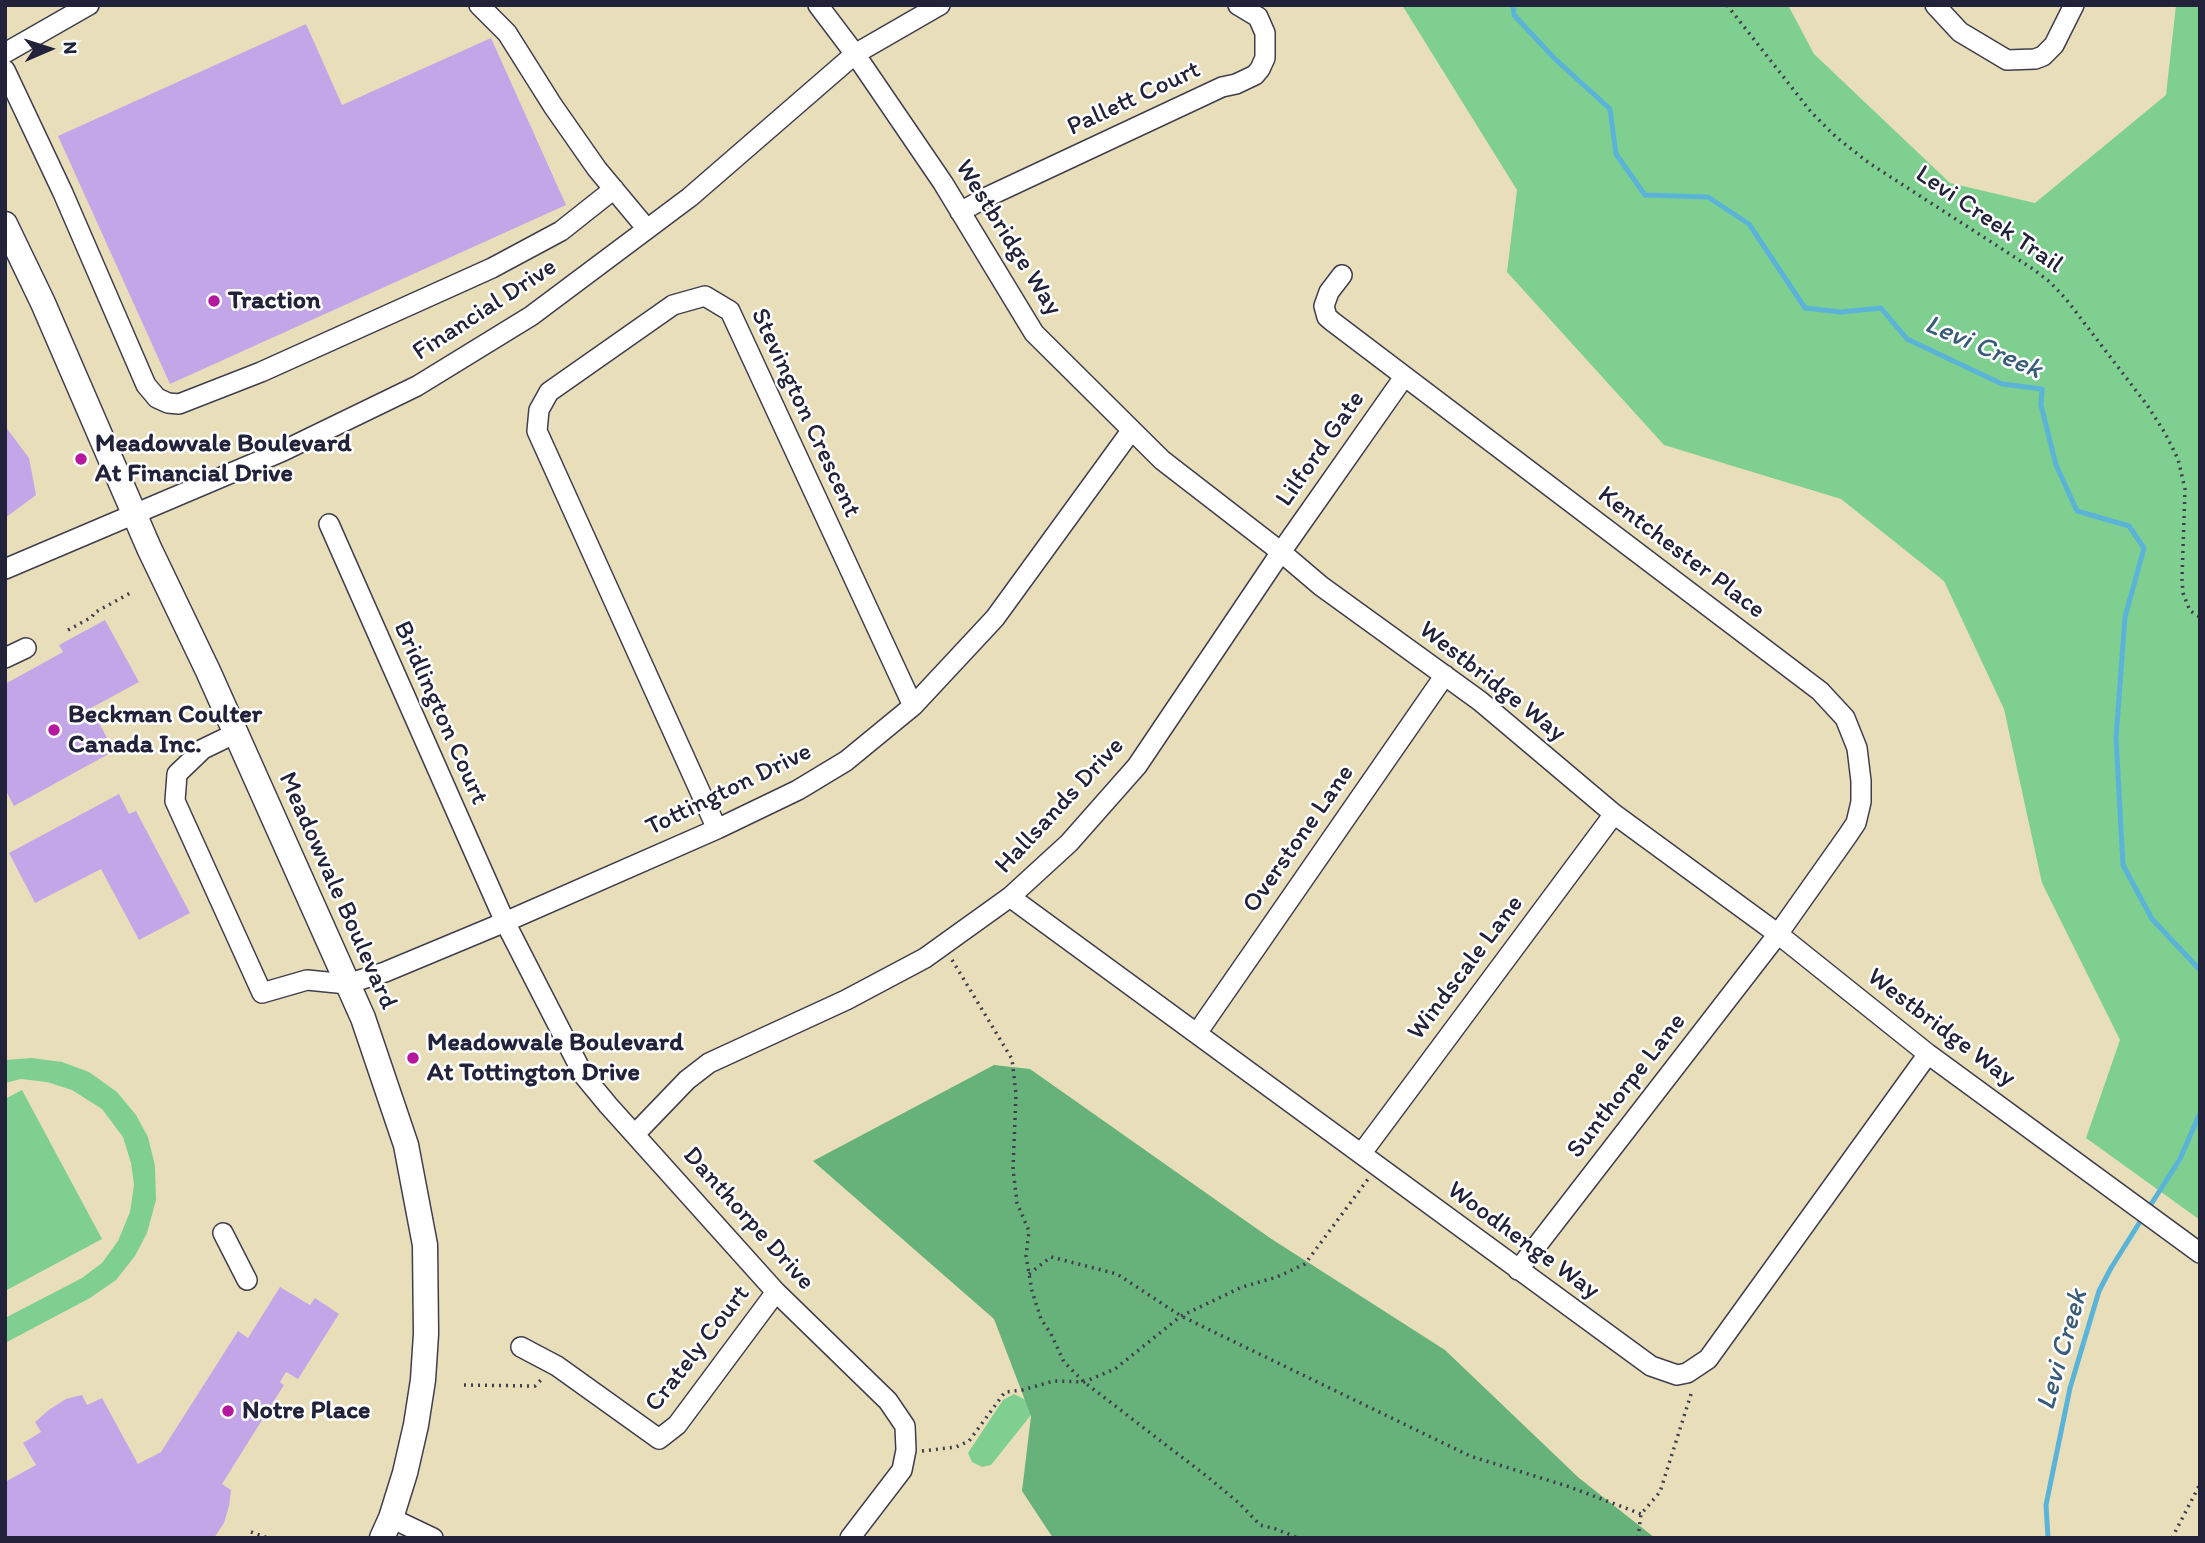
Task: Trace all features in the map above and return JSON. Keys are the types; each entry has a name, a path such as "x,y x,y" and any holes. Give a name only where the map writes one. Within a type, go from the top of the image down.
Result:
{"main road":[{"name":"Meadowvale Boulevard","path":"5,224 43,303 134,513 208,671 363,1018 407,1145 425,1245 427,1307 423,1380 408,1461 387,1528"}],"street":[{"path":"5,53 89,5"},
{"path":"479,5 507,33 597,169 647,229"},
{"name":"Westbridge Way","path":"818,5 855,54 943,183 1034,333 1162,460 1321,586 1480,701 1614,814 1778,934 1928,1054 2200,1253"},
{"name":"Financial Drive","path":"5,569 283,450 417,386 531,316 690,197 855,54 940,5"},
{"name":"Pallett Court","path":"960,212 1222,87 1255,75 1265,58 1265,33 1258,17 1238,5"},
{"path":"1935,5 1960,32 2007,60 2043,56 2054,45 2074,5"},
{"path":"5,70 63,193 146,385 156,398 168,403 179,404 261,372 492,268 561,231 614,189"},
{"name":"Kentchester Place","path":"1342,275 1324,306 1327,317 1820,691 1840,710 1857,748 1861,802 1856,823 1778,934"},
{"name":"Stevington Crescent","path":"717,829 537,431 539,410 550,392 673,305 705,296 730,311 913,706"},
{"name":"Lilford Gate","path":"1281,552 1404,377"},
{"name":"Tottington Drive","path":"347,984 385,972 505,922 717,829 798,790 833,769 913,706 995,618 1131,431"},
{"name":"Bridlington Court","path":"329,524 505,922"},
{"name":"Hallsands Drive","path":"635,1134 687,1080 709,1063 846,1000 925,958 1010,897 1069,843 1137,766 1281,552"},
{"path":"5,658 26,648"},
{"name":"Overstone Lane","path":"1197,1033 1445,675"},
{"path":"234,734 203,749 177,774 175,801 262,993 307,980 347,984"},
{"name":"Windscale Lane","path":"1361,1154 1614,814"},
{"name":"Woodhenge Way","path":"1010,897 1651,1366 1677,1375 1687,1373"},
{"name":"Danthorpe Drive","path":"505,922 584,1076 776,1292 888,1401 905,1426 906,1450"},
{"name":"Sunthorpe Lane","path":"1518,1270 1778,934"},
{"path":"1687,1373 1708,1359 1928,1054"},
{"path":"223,1233 247,1280"},
{"name":"Crately Court","path":"521,1347 557,1366 659,1439 677,1425 776,1292"},
{"path":"850,1538 902,1470 906,1450"},
{"path":"387,1528 433,1538"}],"path":[{"name":"Levi Creek Trail","path":"1727,5 1811,112 1836,137 1869,163 2033,269 2066,299 2147,405 2178,459 2185,489 2183,593 2190,611 2200,617"},
{"path":"68,630 132,592"},
{"path":"944,946 1012,1059 1016,1094 1013,1169 1017,1203 1029,1231 1026,1256 1029,1274 1041,1319 1064,1362 1084,1382 1209,1478 1260,1525 1276,1528 1298,1538"},
{"path":"906,1450 931,1451 956,1447 969,1441 1005,1392 1021,1391 1054,1381 1084,1382 1115,1369 1181,1316 1242,1287 1277,1277 1305,1264 1378,1167"},
{"path":"1029,1274 1051,1257 1116,1274 1181,1316 1470,1456 1570,1487 1641,1514"},
{"path":"464,1385 535,1386 557,1366"},
{"path":"1638,1538 1641,1514 1660,1492 1692,1392 1687,1373"},
{"path":"2172,1538 2200,1485"},
{"path":"251,1532 268,1538"}],"green space":[{"path":"1402,5 1788,5 1814,54 1950,183 2035,203 2166,95 2176,5 2200,5 2200,1220 2086,1138 2120,1040 2042,883 2004,709 1944,581 1841,499 1664,445 1507,272 1517,190"},
{"path":"32,1058 62,1062 89,1072 117,1092 136,1115 148,1137 155,1166 156,1200 147,1233 135,1256 116,1280 90,1298 5,1343 5,1318 82,1278 102,1263 118,1241 130,1212 134,1185 123,1137 102,1109 72,1090 47,1082 21,1079 5,1083 5,1060"},
{"path":"994,1065 1030,1069 1270,1238 1445,1350 1579,1478 1655,1538 1053,1538 1022,1491 1031,1416 994,1319 813,1161"},
{"path":"22,1090 102,1239 5,1291 5,1099"},
{"path":"1014,1394 1028,1401 1031,1415 991,1465 982,1467 972,1462 968,1453 1003,1400"}],"building":[{"path":"306,24 342,105 491,38 566,205 170,384 58,136"},
{"path":"5,426 29,458 36,495 5,518"},
{"name":"Beckman Coulter Canada Inc.","path":"105,620 139,682 91,708 114,751 14,806 5,789 5,684 63,652 59,645"},
{"path":"119,794 129,814 136,811 190,913 139,940 101,869 35,903 9,853"},
{"name":"Notre Place","path":"280,1287 310,1305 315,1298 339,1314 298,1379 286,1372 280,1382 284,1385 222,1484 231,1490 229,1506 224,1523 214,1538 5,1538 5,1482 36,1465 23,1443 41,1432 35,1422 66,1399 82,1395 87,1405 102,1398 138,1464 161,1452 238,1331 248,1338"}],"waterway":[{"name":"Levi Creek","path":"1513,5 1514,15 1554,58 1610,109 1616,154 1645,195 1708,197 1749,224 1805,308 1841,312 1881,308 1907,339 2002,384 2042,389 2041,405 2056,465 2077,511 2129,526 2144,548 2125,617 2116,738 2123,865 2152,919 2200,970"},
{"name":"Levi Creek","path":"2148,1209 2180,1159 2200,1113"},
{"name":"Levi Creek","path":"2048,1538 2046,1505 2070,1388 2099,1291 2143,1217"}],"place":[{"name":"Traction","path":"214,301"},
{"name":"Meadowvale Boulevard At Financial Drive","path":"81,459"},
{"name":"Beckman Coulter Canada Inc.","path":"54,730"},
{"name":"Meadowvale Boulevard At Tottington Drive","path":"413,1058"},
{"name":"Notre Place","path":"228,1411"}]}
